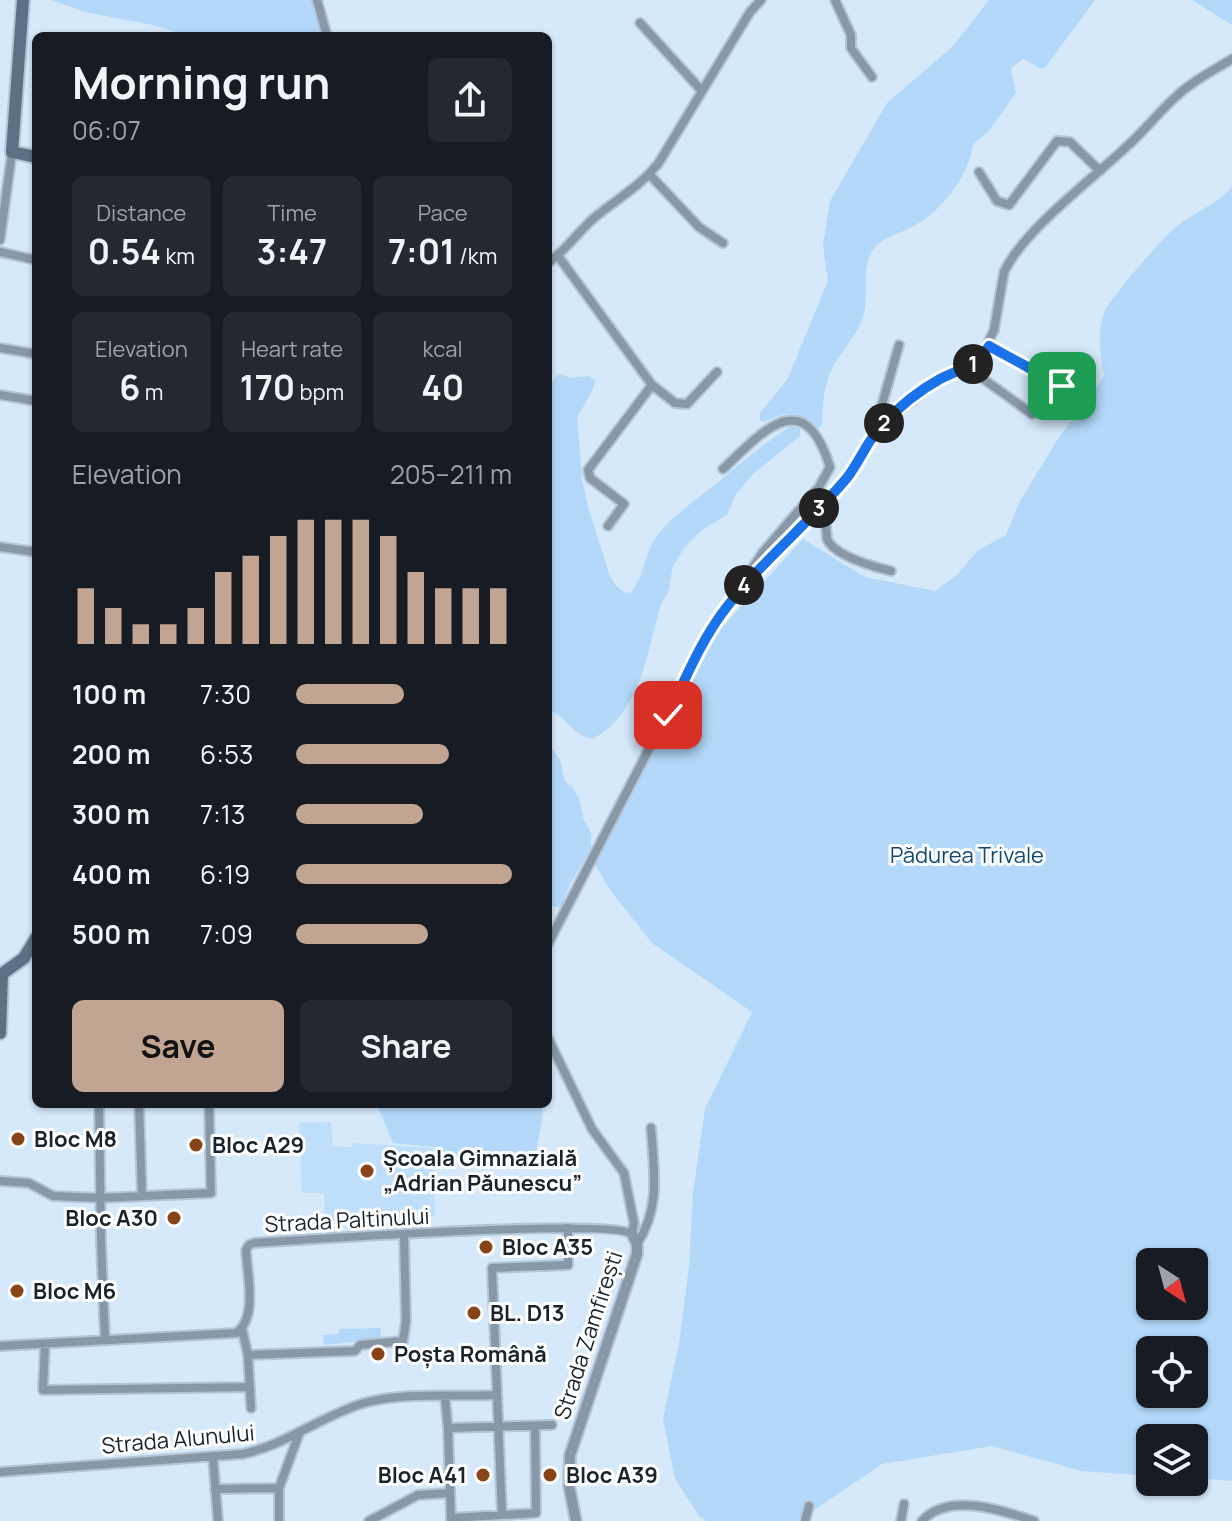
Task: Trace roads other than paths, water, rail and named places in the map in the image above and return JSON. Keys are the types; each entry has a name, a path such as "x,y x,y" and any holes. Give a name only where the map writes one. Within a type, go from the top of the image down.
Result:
{"main road":[{"path":"23,0 12,152 32,156"},
{"path":"0,1033 1,969 24,958 32,945"}],"street":[{"path":"317,0 326,32"},
{"path":"552,260 594,218 641,184 750,12 761,0"},
{"path":"835,0 851,35 851,48 872,77"},
{"path":"640,23 702,91"},
{"path":"873,435 938,380 981,358 994,330 1000,287 1008,263 1065,202 1183,91 1232,59"},
{"path":"979,172 997,201 1009,205 1057,141 1070,142 1100,171"},
{"path":"0,240 12,152"},
{"path":"649,174 699,227 723,243"},
{"path":"0,252 32,259"},
{"path":"558,256 652,385 675,403 687,404 717,372"},
{"path":"552,936 723,612 741,589 846,479 863,455 873,435 899,345"},
{"path":"989,346 1033,369 1079,399"},
{"path":"0,348 32,353"},
{"path":"964,369 1032,414"},
{"path":"608,526 624,504 590,478 588,470 652,385"},
{"path":"0,395 32,400"},
{"path":"723,469 758,436 785,420 796,419 806,423 816,434 830,467 819,487 746,575 741,589"},
{"path":"813,515 826,526 827,539 832,545 870,566 891,571"},
{"path":"0,547 32,551"},
{"name":"Strada Zamfirești","path":"552,1046 592,1129 624,1173 637,1254 570,1455 569,1486 576,1521"},
{"path":"99,1108 105,1339"},
{"path":"139,1108 142,1196"},
{"path":"0,1181 29,1183 53,1196 100,1198 211,1193 209,1108"},
{"path":"634,1239 648,1227 654,1202 651,1128"},
{"path":"502,1515 492,1268 568,1265 568,1228"},
{"name":"Strada Paltinului","path":"242,1329 248,1318 246,1250 249,1245 404,1234 568,1228 623,1229 634,1239"},
{"path":"248,1355 355,1351 360,1345 403,1341 406,1321 404,1234"},
{"path":"0,1346 227,1334 242,1329 248,1355 251,1408"},
{"path":"45,1344 43,1390 250,1387"},
{"name":"Strada Alunului","path":"0,1472 213,1457 269,1448 363,1404 495,1395"},
{"path":"445,1397 451,1520 536,1513 535,1426"},
{"path":"448,1428 552,1425"},
{"path":"279,1521 279,1488 299,1434"},
{"path":"213,1457 218,1521"},
{"path":"215,1489 279,1488"},
{"path":"369,1521 418,1495 450,1493"},
{"path":"901,1521 904,1504"},
{"path":"805,1521 809,1506"},
{"path":"922,1521 931,1512 961,1506 1007,1512 1034,1521"}],"place":[{"name":"Bloc M8","path":"18,1139"},
{"name":"Bloc A29","path":"196,1145"},
{"name":"Școala Gimnazială „Adrian Păunescu”","path":"367,1171"},
{"name":"Bloc A30","path":"174,1218"},
{"name":"Bloc A35","path":"486,1247"},
{"name":"Bloc M6","path":"17,1291"},
{"name":"BL. D13","path":"474,1313"},
{"name":"Poșta Română","path":"378,1354"},
{"name":"Bloc A41","path":"483,1475"},
{"name":"Bloc A39","path":"550,1475"}],"park label":[{"name":"Pădurea Trivale","path":"967,855"}]}
